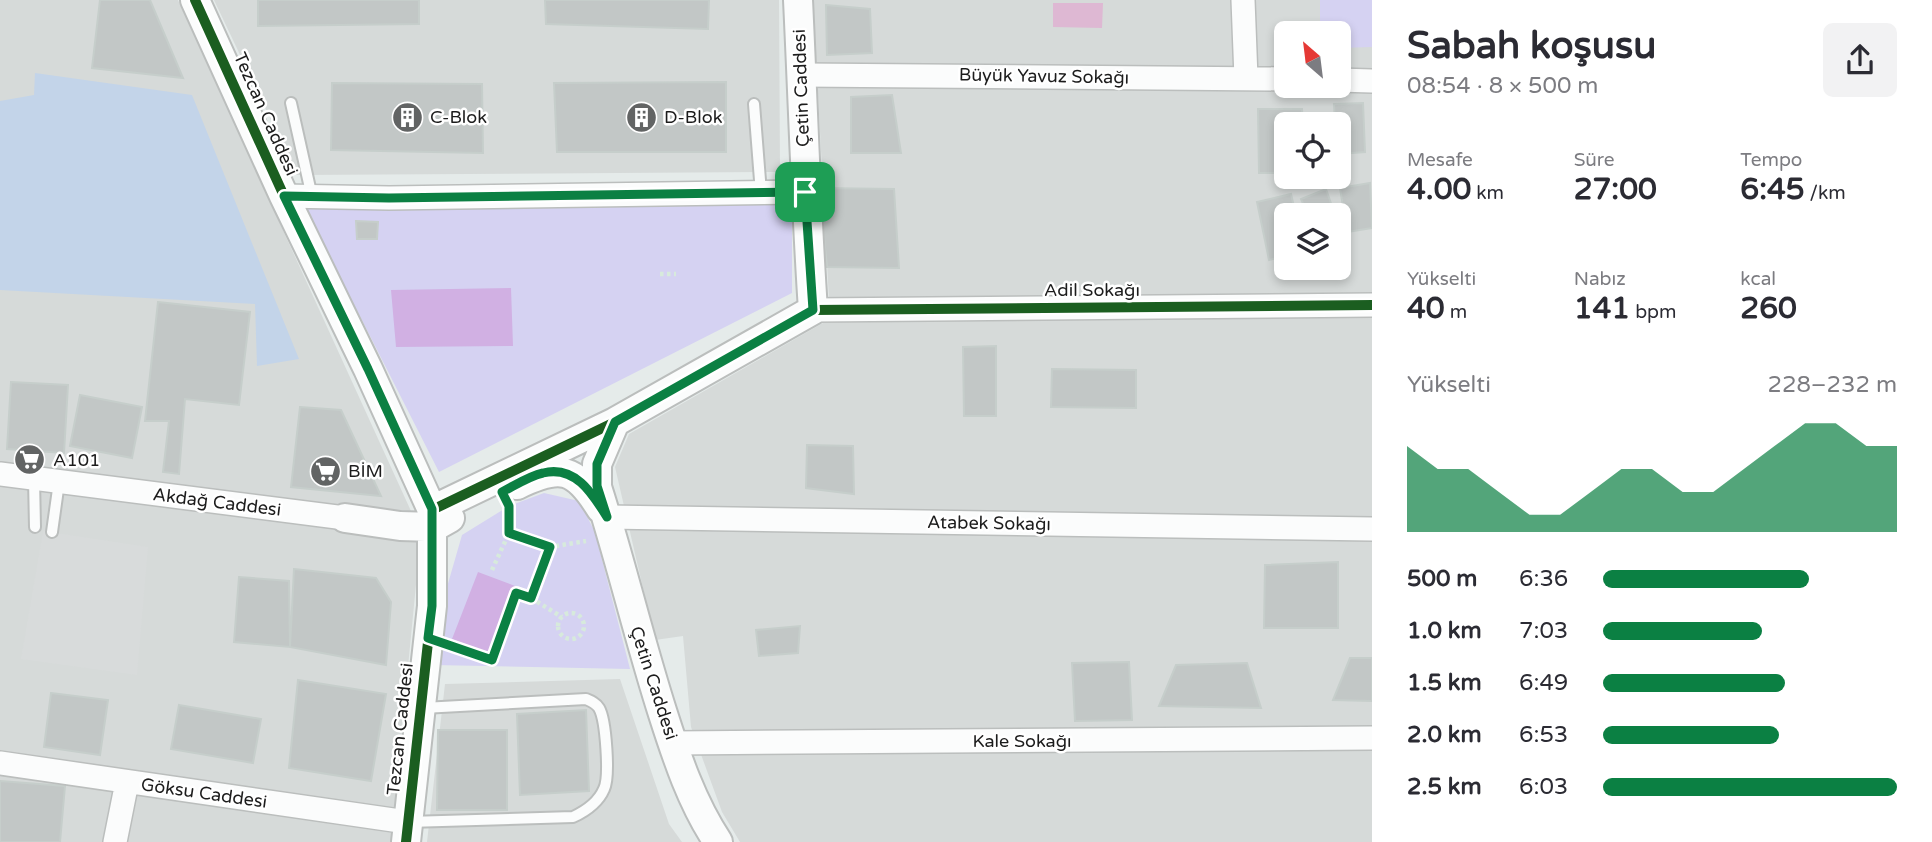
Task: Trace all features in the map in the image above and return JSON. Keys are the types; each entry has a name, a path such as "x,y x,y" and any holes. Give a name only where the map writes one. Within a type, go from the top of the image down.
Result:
{"street":[{"name":"Tezcan Caddesi","path":"195,0 284,196 368,369 433,518 432,606 407,832"},
{"name":"Çetin Caddesi","path":"797,0 813,310"},
{"path":"1243,0 1246,78"},
{"name":"Büyük Yavuz Sokağı","path":"802,75 1274,79"},
{"path":"1351,80 1372,81"},
{"path":"284,196 389,198 805,192"},
{"name":"Adil Sokağı","path":"813,310 1372,305"},
{"path":"433,518 615,422 813,310"},
{"path":"433,518 543,473 615,422"},
{"name":"Çetin Caddesi","path":"602,528 597,464 615,422"},
{"name":"Çetin Caddesi","path":"543,473 568,473 589,488 672,743 701,816 718,842"},
{"name":"Akdağ Caddesi","path":"0,474 400,526 433,518"},
{"name":"Atabek Sokağı","path":"602,528 1372,530"},
{"name":"Kale Sokağı","path":"672,743 1372,738"},
{"name":"Göksu Caddesi","path":"0,763 127,782 407,832"},
{"path":"115,842 127,782"}],"lane":[{"path":"291,103 312,197"},
{"path":"754,104 761,193"},
{"path":"34,479 35,527"},
{"path":"52,532 59,482"},
{"path":"407,832 573,817 593,805 608,779 601,711 592,701 586,699 420,708"}],"path":[{"path":"660,274 676,274"},
{"path":"492,570 509,533 509,506 502,492"},
{"path":"509,533 550,547 602,528"},
{"path":"531,598 550,547"},
{"path":"428,638 492,660 516,593 531,598 562,617"},
{"path":"570,612 582,618 585,627 582,635 574,639 562,636 558,628 562,617 570,612"}],"shaded area":[{"path":"0,0 178,0 421,533 391,842 0,842"},
{"path":"214,0 779,0 780,172 297,175"},
{"path":"813,0 1372,0 1372,842 740,842 722,812 691,727 683,636 655,640 615,467 629,434 830,319"},
{"path":"1320,0 1372,0 1372,47 1351,48 1351,21 1320,21"},
{"path":"1053,3 1103,3 1102,28 1053,27"},
{"path":"35,73 192,95 299,359 257,366 255,304 0,290 0,101 34,95"},
{"path":"792,199 792,293 439,472 302,202"},
{"path":"511,288 513,346 396,347 391,290"},
{"path":"544,493 579,501 595,532 630,669 433,665 445,594 462,535 509,506"},
{"path":"43,531 148,547 137,675 21,659"},
{"path":"478,572 515,586 489,653 452,639"},
{"path":"620,679 669,824 682,842 427,842 445,684"}],"building":[{"path":"100,0 150,0 183,78 92,68"},
{"path":"258,0 419,0 419,24 258,26"},
{"path":"545,0 709,0 708,29 546,24"},
{"path":"826,5 870,9 872,53 827,55"},
{"name":"D-Blok","path":"726,82 726,152 557,152 554,83"},
{"name":"C-Blok","path":"332,83 482,84 483,153 331,150"},
{"path":"892,95 901,153 851,153 851,97"},
{"path":"1363,103 1365,152 1351,153 1351,112 1334,112 1334,104"},
{"path":"1258,109 1302,109 1302,112 1274,112 1274,173 1259,173"},
{"path":"1370,183 1372,228 1351,231 1351,203 1342,203 1340,189 1351,189 1351,186"},
{"path":"819,188 894,189 899,268 827,267"},
{"path":"1326,189 1331,203 1303,203 1301,199"},
{"path":"1291,194 1293,203 1274,203 1274,259 1269,260 1257,202"},
{"path":"356,221 378,222 377,239 357,239"},
{"path":"158,302 250,312 239,405 185,399 179,474 163,472 169,421 145,421"},
{"path":"996,346 996,416 964,416 963,347"},
{"path":"1052,369 1136,370 1136,408 1051,407"},
{"path":"11,382 68,385 64,453 7,449"},
{"path":"80,395 142,407 132,458 70,446"},
{"path":"300,407 341,410 381,496 291,487"},
{"path":"807,445 853,446 854,494 806,488"},
{"path":"1338,562 1338,628 1264,628 1265,565"},
{"path":"294,569 376,578 391,602 386,665 290,647"},
{"path":"239,577 289,581 290,647 234,642"},
{"path":"800,626 798,653 759,656 756,630"},
{"path":"1350,658 1372,658 1372,701 1333,700"},
{"path":"1129,662 1132,720 1075,721 1072,663"},
{"path":"1247,663 1261,708 1159,706 1176,665"},
{"path":"298,680 386,694 371,781 289,768"},
{"path":"51,693 108,700 100,755 44,747"},
{"path":"179,705 261,719 253,763 171,749"},
{"path":"586,710 589,791 520,795 517,714"},
{"path":"438,730 507,730 507,810 437,810"},
{"path":"0,781 65,786 60,842 0,842"}],"cycle path":[{"path":"195,0 432,510 432,606 406,842"},
{"path":"432,510 615,422 813,310 1372,305"}],"place":[{"name":"C-Blok","path":"407,117"},
{"name":"D-Blok","path":"641,117"},
{"name":"A101","path":"30,460"},
{"name":"BİM","path":"325,471"}],"route":[{"path":"805,192 813,310 615,422 597,464 597,486 607,517 589,488 568,473 543,473 502,492 509,506 509,533 550,547 531,598 516,593 492,660 428,638 432,606 432,509 284,196 389,198 805,192"}]}
